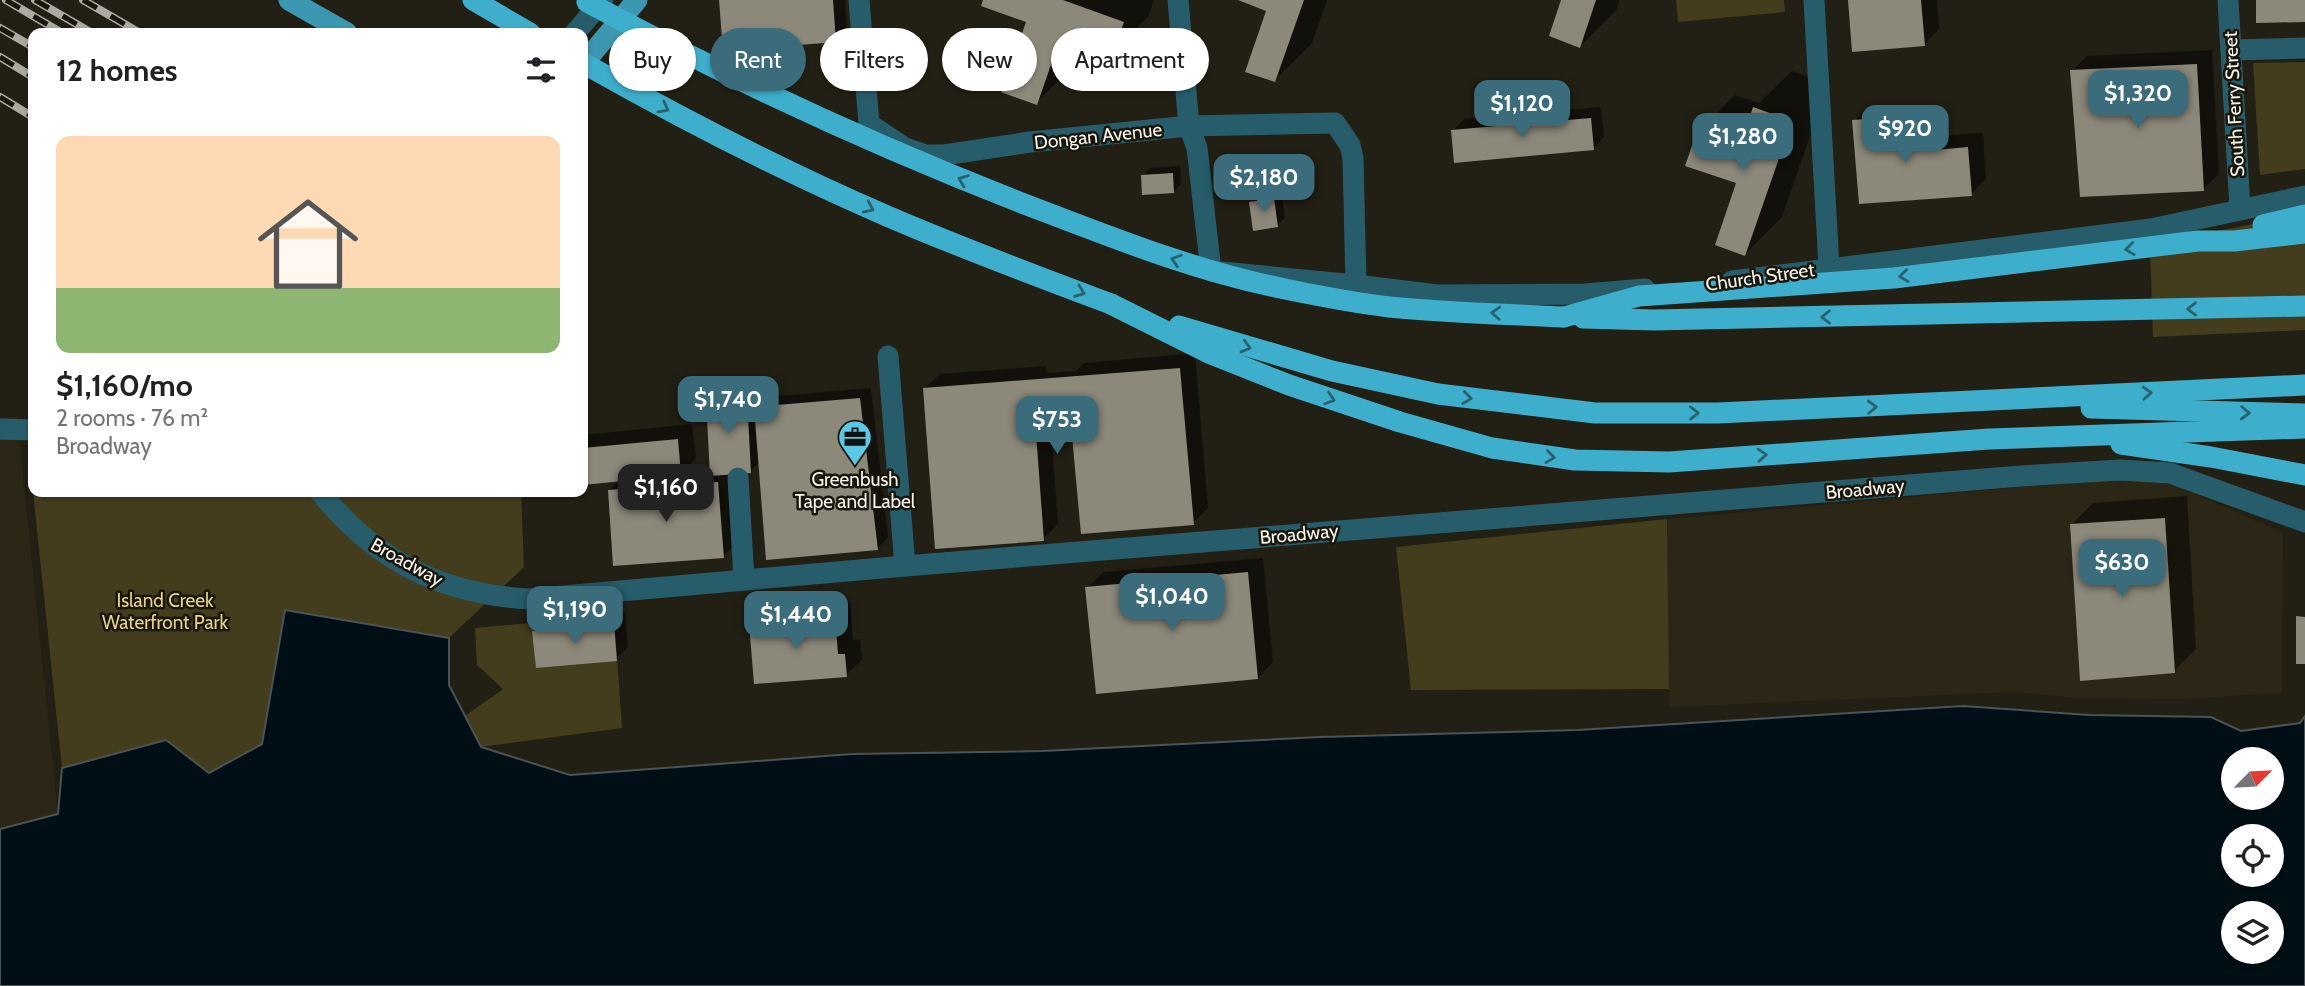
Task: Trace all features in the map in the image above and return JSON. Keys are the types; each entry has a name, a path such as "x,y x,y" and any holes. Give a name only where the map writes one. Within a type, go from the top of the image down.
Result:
{"highway":[{"path":"590,0 729,75 888,150 1176,261 1284,289 1388,307 1667,320 2305,306"},
{"path":"475,2 521,28"},
{"path":"588,67 824,188 947,241 1111,304 1218,339 1332,371 1438,394 1595,413 1646,414 1932,404 2305,385"},
{"path":"1564,317 1639,296 1894,278 2198,241 2305,215"},
{"path":"2198,241 2234,241 2305,233"},
{"path":"2260,307 2305,300"},
{"path":"1111,304 1211,354 1289,386 1445,436 1532,455 1624,463 1670,462 1989,439 2305,428"},
{"path":"1932,404 2305,414"},
{"path":"1989,439 2123,445 2211,457 2305,475"}],"main road":[{"path":"289,0 338,28"},
{"path":"588,58 637,0"}],"street":[{"path":"577,28 590,0"},
{"name":"Dongan Avenue","path":"859,0 869,124 905,148 925,155 1189,126 1335,123 1350,145 1353,158 1356,285"},
{"path":"1178,0 1189,126"},
{"path":"1814,0 1829,267"},
{"name":"South Ferry Street","path":"2228,0 2240,209"},
{"path":"2231,50 2305,48"},
{"name":"Church Street","path":"1189,126 1197,148 1212,271 1437,295 1585,294 1697,286 1829,267 2151,229 2305,196"},
{"path":"888,356 905,566"},
{"name":"Broadway","path":"326,497 369,544 403,565 436,581 466,591 529,599 744,579 2120,470 2179,475 2300,519"},
{"path":"738,478 744,579"}],"shaded area":[{"path":"17,417 58,814 0,829 0,418"},
{"path":"2153,475 2283,533 2282,693 2181,699 2077,698 2015,692 1669,707 1667,519"},
{"path":"285,610 449,638 449,685 481,747 570,775 852,754 1042,751 1320,737 1578,730 1963,706 2089,715 2211,717 2241,731 2300,723 2305,716 2305,986 0,986 0,829 58,814 62,768 166,740 209,773 262,744"}],"green space":[{"path":"1676,0 1784,0 1785,12 1678,22"},
{"path":"2305,62 2305,169 2260,175 2253,63"},
{"path":"2305,214 2305,330 2153,337 2150,244"},
{"name":"Island Creek Waterfront Park","path":"34,497 521,497 524,567 449,638 285,610 263,744 209,773 166,740 62,768"},
{"path":"1667,519 1669,689 1411,690 1396,547"},
{"path":"614,615 622,728 481,747 465,716 503,689 477,665 475,628"}],"building":[{"path":"719,0 833,0 835,28 820,28 820,43 806,44 806,28 721,28"},
{"path":"983,0 1063,0 1124,22 1122,28 1051,28 1051,65 1037,105 1001,92 1037,91 1037,28 1024,28 1026,22 981,6"},
{"path":"1238,0 1304,0 1275,82 1245,72 1266,11"},
{"path":"1561,0 1596,0 1580,48 1549,36"},
{"path":"1848,0 1921,0 1925,46 1852,52"},
{"path":"2256,0 2305,0 2305,22 2256,23"},
{"path":"2197,64 2204,191 2080,197 2070,70"},
{"path":"1753,107 1792,121 1745,256 1715,245 1736,183 1685,166 1697,131 1740,146"},
{"path":"1897,117 1898,132 1923,131 1924,151 1968,147 1972,196 1859,204 1852,120"},
{"path":"1591,118 1594,150 1454,163 1451,130"},
{"path":"1173,173 1174,193 1142,195 1141,175"},
{"path":"1274,198 1278,227 1253,231 1249,202"},
{"path":"1180,368 1194,525 1081,534 1069,403 1034,406 1044,541 935,549 923,388"},
{"path":"747,397 751,473 710,476 706,399"},
{"path":"860,398 878,550 766,560 754,407"},
{"path":"678,439 681,475 588,484 588,448"},
{"path":"718,482 724,558 613,566 608,490"},
{"path":"2165,518 2175,673 2080,681 2070,524"},
{"path":"1248,572 1258,679 1096,694 1085,587"},
{"path":"835,616 838,654 845,654 847,677 754,684 749,623"},
{"path":"2296,616 2305,617 2305,664 2296,664"},
{"path":"614,623 617,661 536,668 532,631"}],"railway":[{"path":"6,0 54,28"},
{"path":"35,0 83,28"},
{"path":"83,0 131,28"},
{"path":"0,28 28,44"},
{"path":"0,57 28,74"},
{"path":"0,97 28,114"}],"place":[{"name":"Greenbush Tape and Label","path":"855,467"}]}
